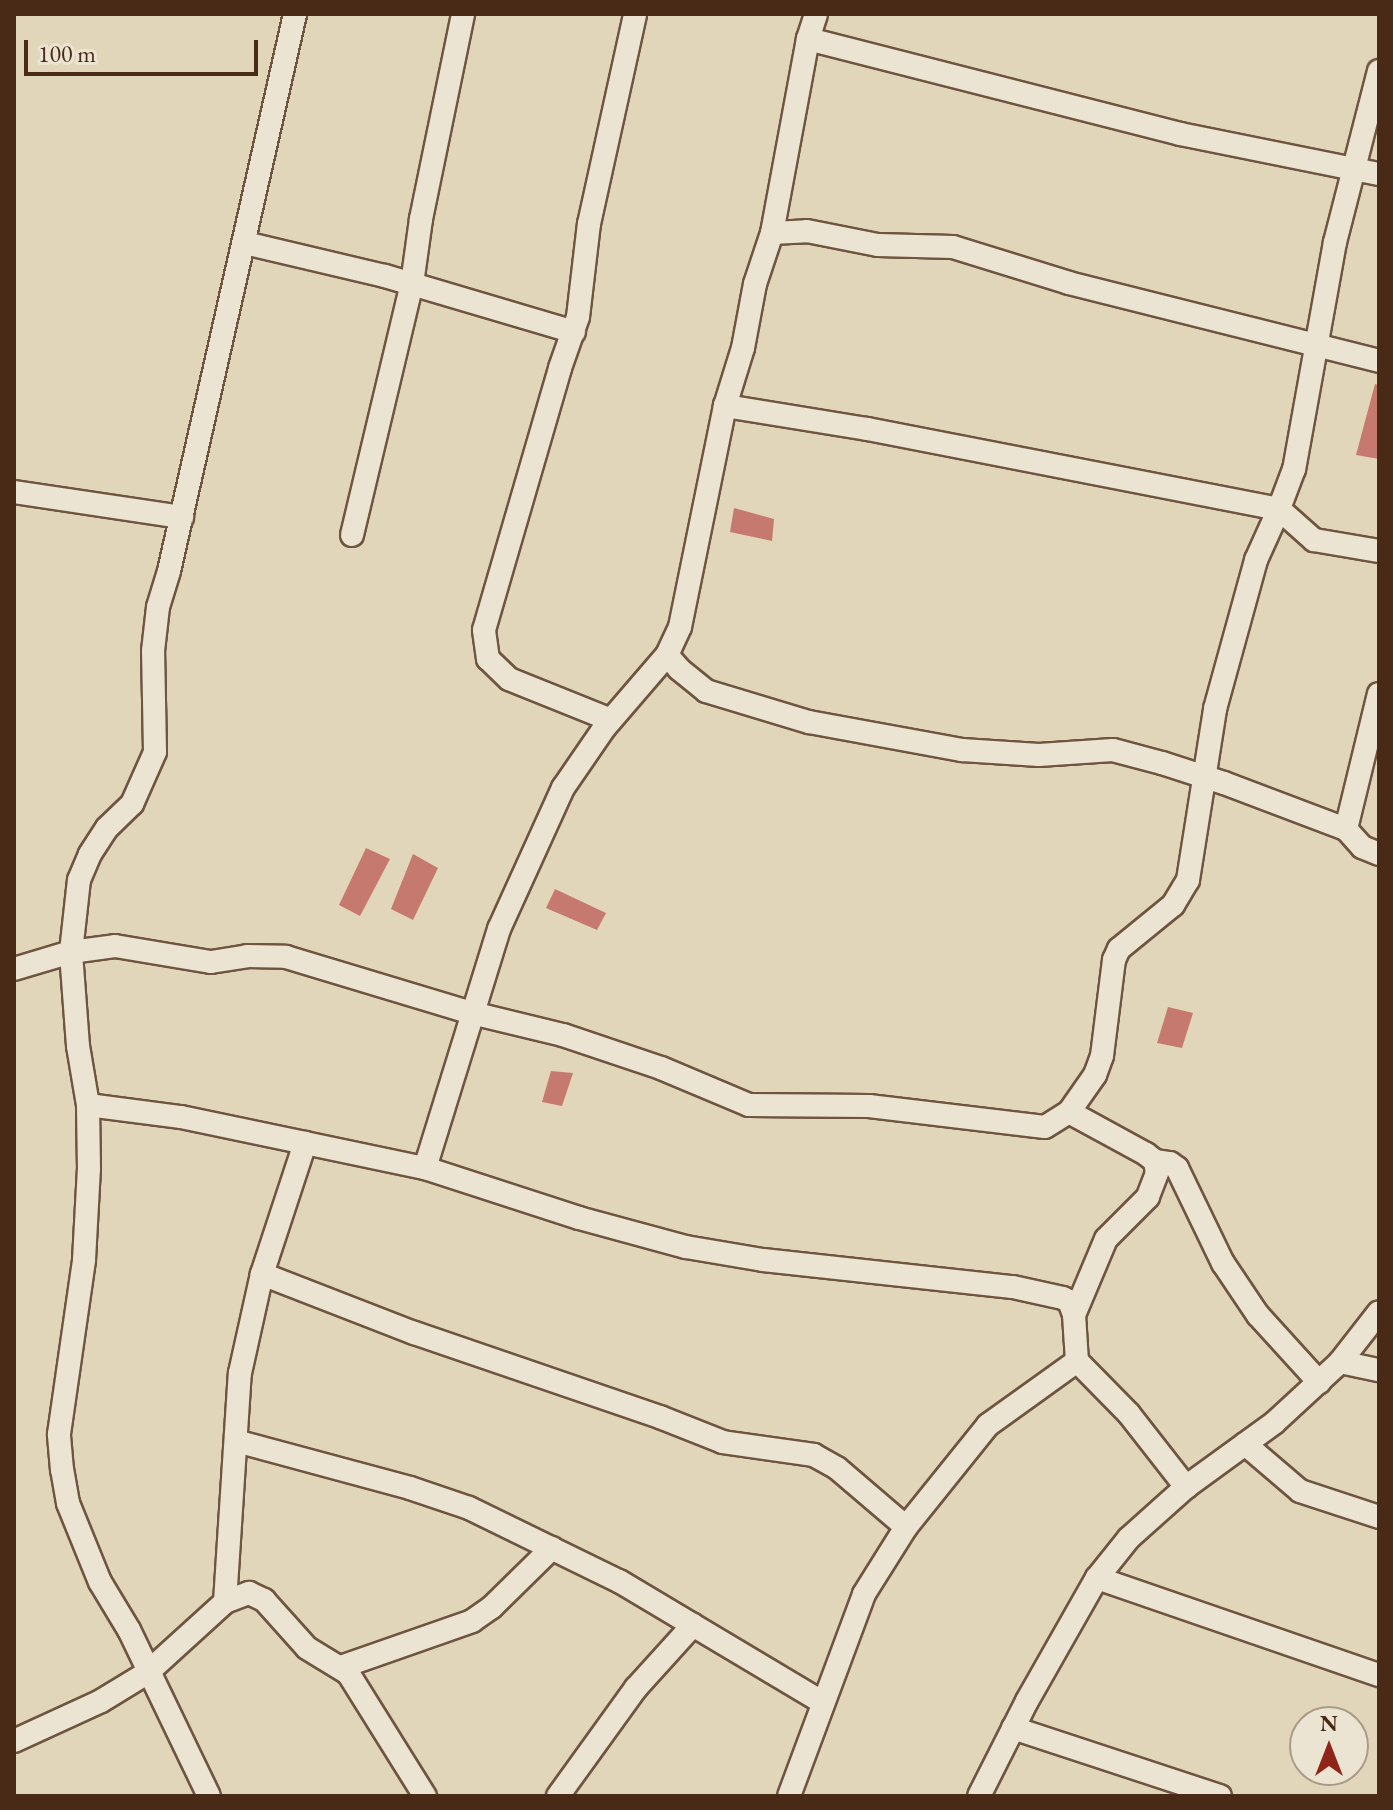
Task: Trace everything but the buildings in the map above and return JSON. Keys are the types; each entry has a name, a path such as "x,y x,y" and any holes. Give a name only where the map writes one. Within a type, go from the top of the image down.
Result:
{"street":[{"path":"209,1796 84,1542 68,1503 60,1456 59,1434 85,1248 88,1105 78,1046 71,952 79,880 90,854 107,828 132,804 155,752 153,651 158,607 182,517 295,14"},
{"path":"352,535 412,284 424,204 463,14"},
{"path":"611,720 509,679 488,659 484,630 574,332 584,285 589,224 635,14"},
{"path":"425,1168 499,929 563,788 611,720 667,655 687,606 725,406 743,348 755,284 772,233 808,39 816,14"},
{"path":"808,39 1180,134 1354,166 1379,174"},
{"path":"14,969 71,952 115,946 211,962 247,956 286,957 472,1013 563,1035 634,1059 749,1105 869,1106 1045,1127 1069,1112 1086,1091 1102,1056 1114,960 1119,949 1173,905 1186,887 1215,709 1256,560 1294,469 1335,242 1379,71"},
{"path":"772,233 807,231 878,245 953,247 1069,283 1379,361"},
{"path":"245,243 412,284 574,332"},
{"path":"725,406 867,429 1279,509 1314,540 1379,551"},
{"path":"14,492 182,517"},
{"path":"667,655 685,675 706,691 809,722 922,744 1007,755 1113,750 1204,777 1346,829 1362,847 1379,854"},
{"path":"1346,829 1379,694"},
{"path":"88,1105 181,1117 425,1168 579,1218 686,1247 763,1260 1013,1287 1066,1299 1074,1315 1077,1361 1129,1414 1186,1487"},
{"path":"1069,1112 1155,1161 1170,1163 1177,1168 1223,1263 1258,1315 1319,1382"},
{"path":"225,1602 240,1373 262,1274 305,1143"},
{"path":"1074,1315 1106,1239 1148,1197 1155,1184 1155,1161"},
{"path":"262,1274 414,1333 660,1417 723,1442 814,1455 837,1468 906,1527"},
{"path":"979,1796 1013,1728 1097,1578 1129,1538 1186,1487 1245,1444 1319,1382 1340,1362 1379,1312"},
{"path":"789,1796 864,1594 906,1527 938,1492 981,1432 1077,1361"},
{"path":"1340,1362 1379,1370"},
{"path":"236,1441 410,1488 469,1508 619,1581 822,1702"},
{"path":"1245,1444 1300,1491 1379,1517"},
{"path":"341,1667 472,1621 492,1607 552,1548"},
{"path":"1097,1578 1379,1675"},
{"path":"14,1741 101,1701 147,1673 225,1602 242,1593 257,1595 285,1619 307,1648 341,1667 353,1680 425,1796"},
{"path":"558,1796 627,1699 693,1625"},
{"path":"1013,1728 1220,1796"}]}
